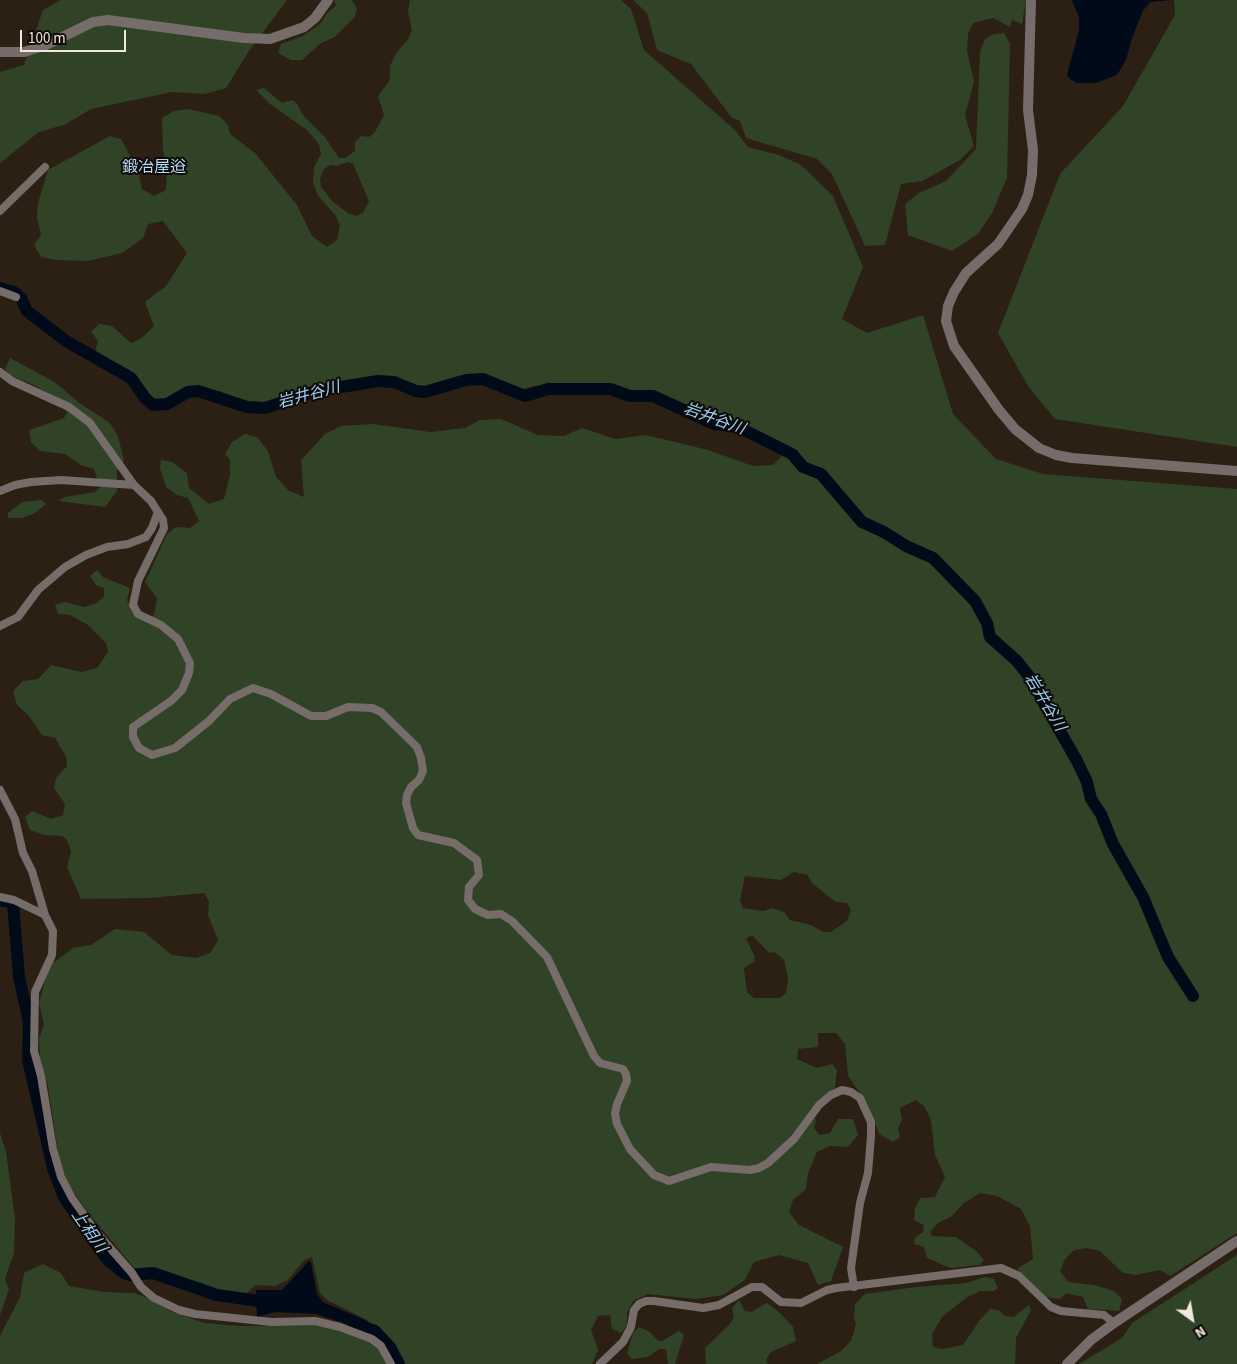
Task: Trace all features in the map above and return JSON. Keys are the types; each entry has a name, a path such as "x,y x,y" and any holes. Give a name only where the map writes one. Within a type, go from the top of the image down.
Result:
{"street":[{"path":"0,52 24,52 46,45 93,22 108,20 244,38 270,39 304,27 316,18 328,0"},
{"path":"1031,0 1027,79 1028,110 1033,150 1032,175 1028,194 1022,209 998,244 966,273 954,292 946,321 954,346 999,410 1015,429 1039,448 1056,455 1072,458 1237,472"},
{"path":"0,211 45,167"},
{"path":"0,291 16,297"},
{"path":"0,372 12,381 69,407 90,423 134,485 151,501 158,512 164,528 138,581 133,605 138,614 161,625 178,639 190,663 189,672 182,690 171,701 133,727 133,737 140,748 152,755 176,748 209,721 230,699 253,688 272,694 310,716 326,716 348,707 372,708 381,712 417,747 421,758 423,770 420,780 411,787 406,803 413,828 418,835 454,843 477,860 479,875 469,886 468,900 475,909 488,915 501,914 512,921 547,957 594,1056 600,1062 622,1069 626,1074 627,1081 616,1109 617,1124 630,1149 654,1175 669,1181 711,1167 750,1170 759,1168 768,1163 794,1139 819,1105 831,1095 842,1090 851,1092 860,1098 871,1122 872,1136 868,1174 860,1203 851,1268 854,1287"},
{"path":"0,491 15,485 31,482 61,480 134,485"},
{"path":"0,626 18,617 38,590 65,567 86,555 107,547 128,544 146,537 152,528 158,512"},
{"path":"0,790 18,828 23,853 32,872 45,914 53,931 54,945 52,955 35,992 34,1051 41,1076 61,1177 72,1198 96,1232 133,1274 141,1287 154,1298 179,1310 195,1314 272,1322 315,1321 358,1332 381,1346 391,1364"},
{"path":"0,897 14,900 45,914"},
{"path":"1067,1364 1091,1340 1114,1323 1237,1242"},
{"path":"600,1364 623,1342 631,1327 634,1310 646,1300 703,1308 725,1303 752,1286 762,1287 781,1302 801,1303 827,1290 1001,1268 1019,1276 1051,1307 1061,1311 1104,1315 1114,1323"}],"green space":[{"path":"61,0 287,0 249,51 226,88 204,94 172,92 91,109 66,124 39,132 0,163 0,72 24,65 43,10"},
{"path":"334,0 352,0 357,9 354,18 335,37 321,43 302,60 291,60 278,53 281,44 303,36 320,24 328,12 336,6"},
{"path":"410,0 621,0 631,9 644,50 735,130 748,147 779,155 801,165 833,196 863,267 842,319 867,333 923,315 953,414 996,459 1043,474 1237,489 1237,1233 1170,1276 1160,1270 1136,1275 1123,1273 1100,1251 1086,1248 1074,1250 1065,1259 1060,1271 1068,1282 1094,1285 1114,1291 1122,1299 1119,1311 1088,1309 1083,1297 1066,1293 1060,1299 1046,1297 1017,1269 1033,1259 1030,1226 1021,1209 997,1196 980,1193 964,1203 952,1216 938,1223 930,1232 932,1236 956,1237 976,1251 984,1260 980,1265 950,1268 927,1258 924,1247 914,1244 915,1238 923,1232 924,1225 914,1220 915,1208 920,1198 935,1197 945,1177 935,1155 931,1120 924,1106 916,1100 900,1108 902,1120 898,1129 900,1137 893,1142 879,1134 867,1103 848,1076 845,1044 836,1033 818,1033 818,1047 798,1049 797,1059 817,1068 832,1064 837,1070 835,1088 810,1110 816,1120 814,1128 820,1135 830,1133 838,1119 853,1119 858,1135 848,1147 830,1146 817,1152 808,1173 806,1189 793,1200 789,1212 799,1225 843,1247 831,1281 818,1285 808,1263 779,1255 754,1262 745,1280 723,1295 695,1299 648,1294 633,1301 627,1313 627,1325 621,1333 612,1329 610,1315 598,1316 591,1330 598,1350 592,1364 0,1364 0,1336 20,1297 24,1273 43,1264 61,1273 69,1286 104,1292 134,1293 148,1298 172,1312 205,1323 239,1326 315,1325 350,1333 368,1340 375,1329 367,1320 327,1300 320,1293 312,1257 303,1261 288,1280 275,1286 255,1285 246,1294 229,1294 153,1270 135,1269 86,1210 67,1182 59,1158 48,1086 40,1061 39,1039 44,1024 39,1003 46,977 53,963 73,948 91,945 115,929 144,932 172,955 196,958 210,953 218,940 208,915 209,901 204,893 149,898 81,899 67,867 71,851 67,840 62,836 43,835 30,830 25,817 32,811 51,819 63,815 65,804 54,788 56,778 67,766 66,757 55,738 42,735 29,716 17,705 13,691 23,681 38,679 51,665 82,672 97,668 108,652 106,643 88,625 70,615 58,614 55,605 65,602 84,607 97,603 104,596 104,588 96,585 90,576 97,570 103,577 130,588 127,600 132,612 145,620 154,615 157,598 145,582 167,534 176,527 190,528 199,521 188,498 177,495 166,487 160,468 161,460 172,462 187,473 189,488 209,504 224,499 230,475 230,460 225,454 232,442 245,434 257,437 268,451 276,477 288,490 304,497 301,460 325,434 341,426 373,424 430,432 465,428 480,420 501,419 538,435 564,436 582,428 615,439 646,435 708,450 753,466 773,465 782,456 777,445 739,423 715,420 693,413 659,395 626,391 604,384 533,386 524,389 482,375 461,377 431,387 417,388 391,378 357,380 325,385 268,403 251,403 219,391 190,387 171,398 154,401 144,394 133,375 95,352 98,341 91,332 99,324 112,326 131,343 142,338 154,326 145,302 166,286 187,253 163,221 148,224 143,238 122,253 88,261 56,260 41,257 34,245 41,235 37,218 38,203 48,170 110,136 121,139 129,154 136,160 142,189 154,196 166,190 167,168 163,151 162,118 174,111 189,109 219,116 228,125 230,134 255,153 297,205 312,236 327,247 337,240 340,226 336,216 318,196 313,182 314,167 321,154 319,144 307,130 270,104 256,90 264,88 282,103 293,100 298,105 302,114 325,137 339,158 345,158 355,151 355,142 361,136 369,137 375,132 384,115 378,96 390,80 390,66 396,53 407,41 412,30 408,11","holes":["348,162 353,164 369,201 363,213 356,216 348,213 333,202 321,187 320,179 324,169 330,165 336,166","794,872 807,875 813,884 836,902 847,903 851,910 847,921 831,932 823,932 811,925 790,920 784,912 772,908 763,911 743,908 740,900 745,876 781,880","752,935 769,953 775,952 784,960 788,978 786,993 780,998 754,998 747,992 744,968 754,962 755,957 746,939"]},
{"path":"633,0 1026,0 1022,24 1012,20 1010,27 993,18 973,23 968,34 967,51 974,82 965,115 974,146 960,160 922,181 901,184 885,245 865,246 832,174 817,159 746,138 740,121 732,118 691,64 657,50 647,13"},
{"path":"1174,0 1237,0 1237,447 1055,419 1028,386 998,333 1060,174 1123,106 1175,15"},
{"path":"1004,33 1010,44 1007,178 992,213 978,234 952,251 908,235 905,204 919,193 946,181 976,149 980,52 985,39 994,34"},
{"path":"10,358 56,383 78,402 110,423 118,436 124,461 117,471 117,491 105,507 58,501 65,497 95,492 100,487 94,469 81,465 65,454 40,451 31,442 29,430 64,418 67,413 63,402 34,385 9,375 5,369"},
{"path":"41,500 46,504 35,513 22,518 8,518 8,513 22,502"},
{"path":"0,1133 6,1152 15,1219 14,1253 5,1279 9,1289 0,1315"},
{"path":"1237,1255 1237,1364 1079,1364 1122,1338 1132,1323"},
{"path":"985,1277 994,1279 998,1288 994,1291 980,1291 966,1298 942,1317 932,1334 933,1347 942,1349 963,1345 979,1321 990,1309 999,1310 1005,1316 1014,1317 1029,1305 1031,1310 1016,1338 1015,1364 817,1364 841,1351 851,1341 856,1325 854,1317 855,1304 865,1294 966,1283"},
{"path":"739,1300 745,1311 751,1312 767,1303 793,1327 796,1341 771,1352 766,1360 768,1364 706,1364 705,1348 729,1325 734,1317 732,1308"},
{"path":"639,1327 650,1332 657,1340 662,1341 679,1331 684,1335 675,1364 668,1364 666,1349 659,1349 648,1357 632,1359 627,1353 633,1333"}],"water":[{"path":"1072,0 1170,0 1150,2 1143,11 1132,38 1126,60 1117,75 1096,83 1077,83 1067,75 1079,30 1079,18"},
{"path":"309,1261 317,1294 323,1302 365,1320 370,1326 366,1330 316,1314 275,1312 257,1317 256,1290 282,1290"}],"waterway":[{"name":"岩井谷川","path":"0,288 14,292 21,298 27,311 66,341 131,378 145,398 153,405 167,404 188,392 198,391 247,407 265,408 316,391 378,381 394,382 416,391 425,392 466,380 483,379 525,396 548,389 610,389 630,396 653,396 714,424 738,427 792,454 803,467 821,474 862,522 884,532 906,546 933,558 975,601 987,623 990,637 1017,661 1035,684 1077,761 1087,782 1091,799 1101,814 1113,844 1143,897 1168,957 1193,996"},
{"name":"上相川","path":"0,900 13,903 19,977 29,1022 28,1060 53,1168 64,1197 93,1240 107,1259 124,1273 130,1275 153,1273 217,1295 273,1303"},
{"name":"上相川","path":"353,1323 375,1331 390,1347 399,1364"}],"district":[{"name":"鍛冶屋逧","path":"154,168"}]}
